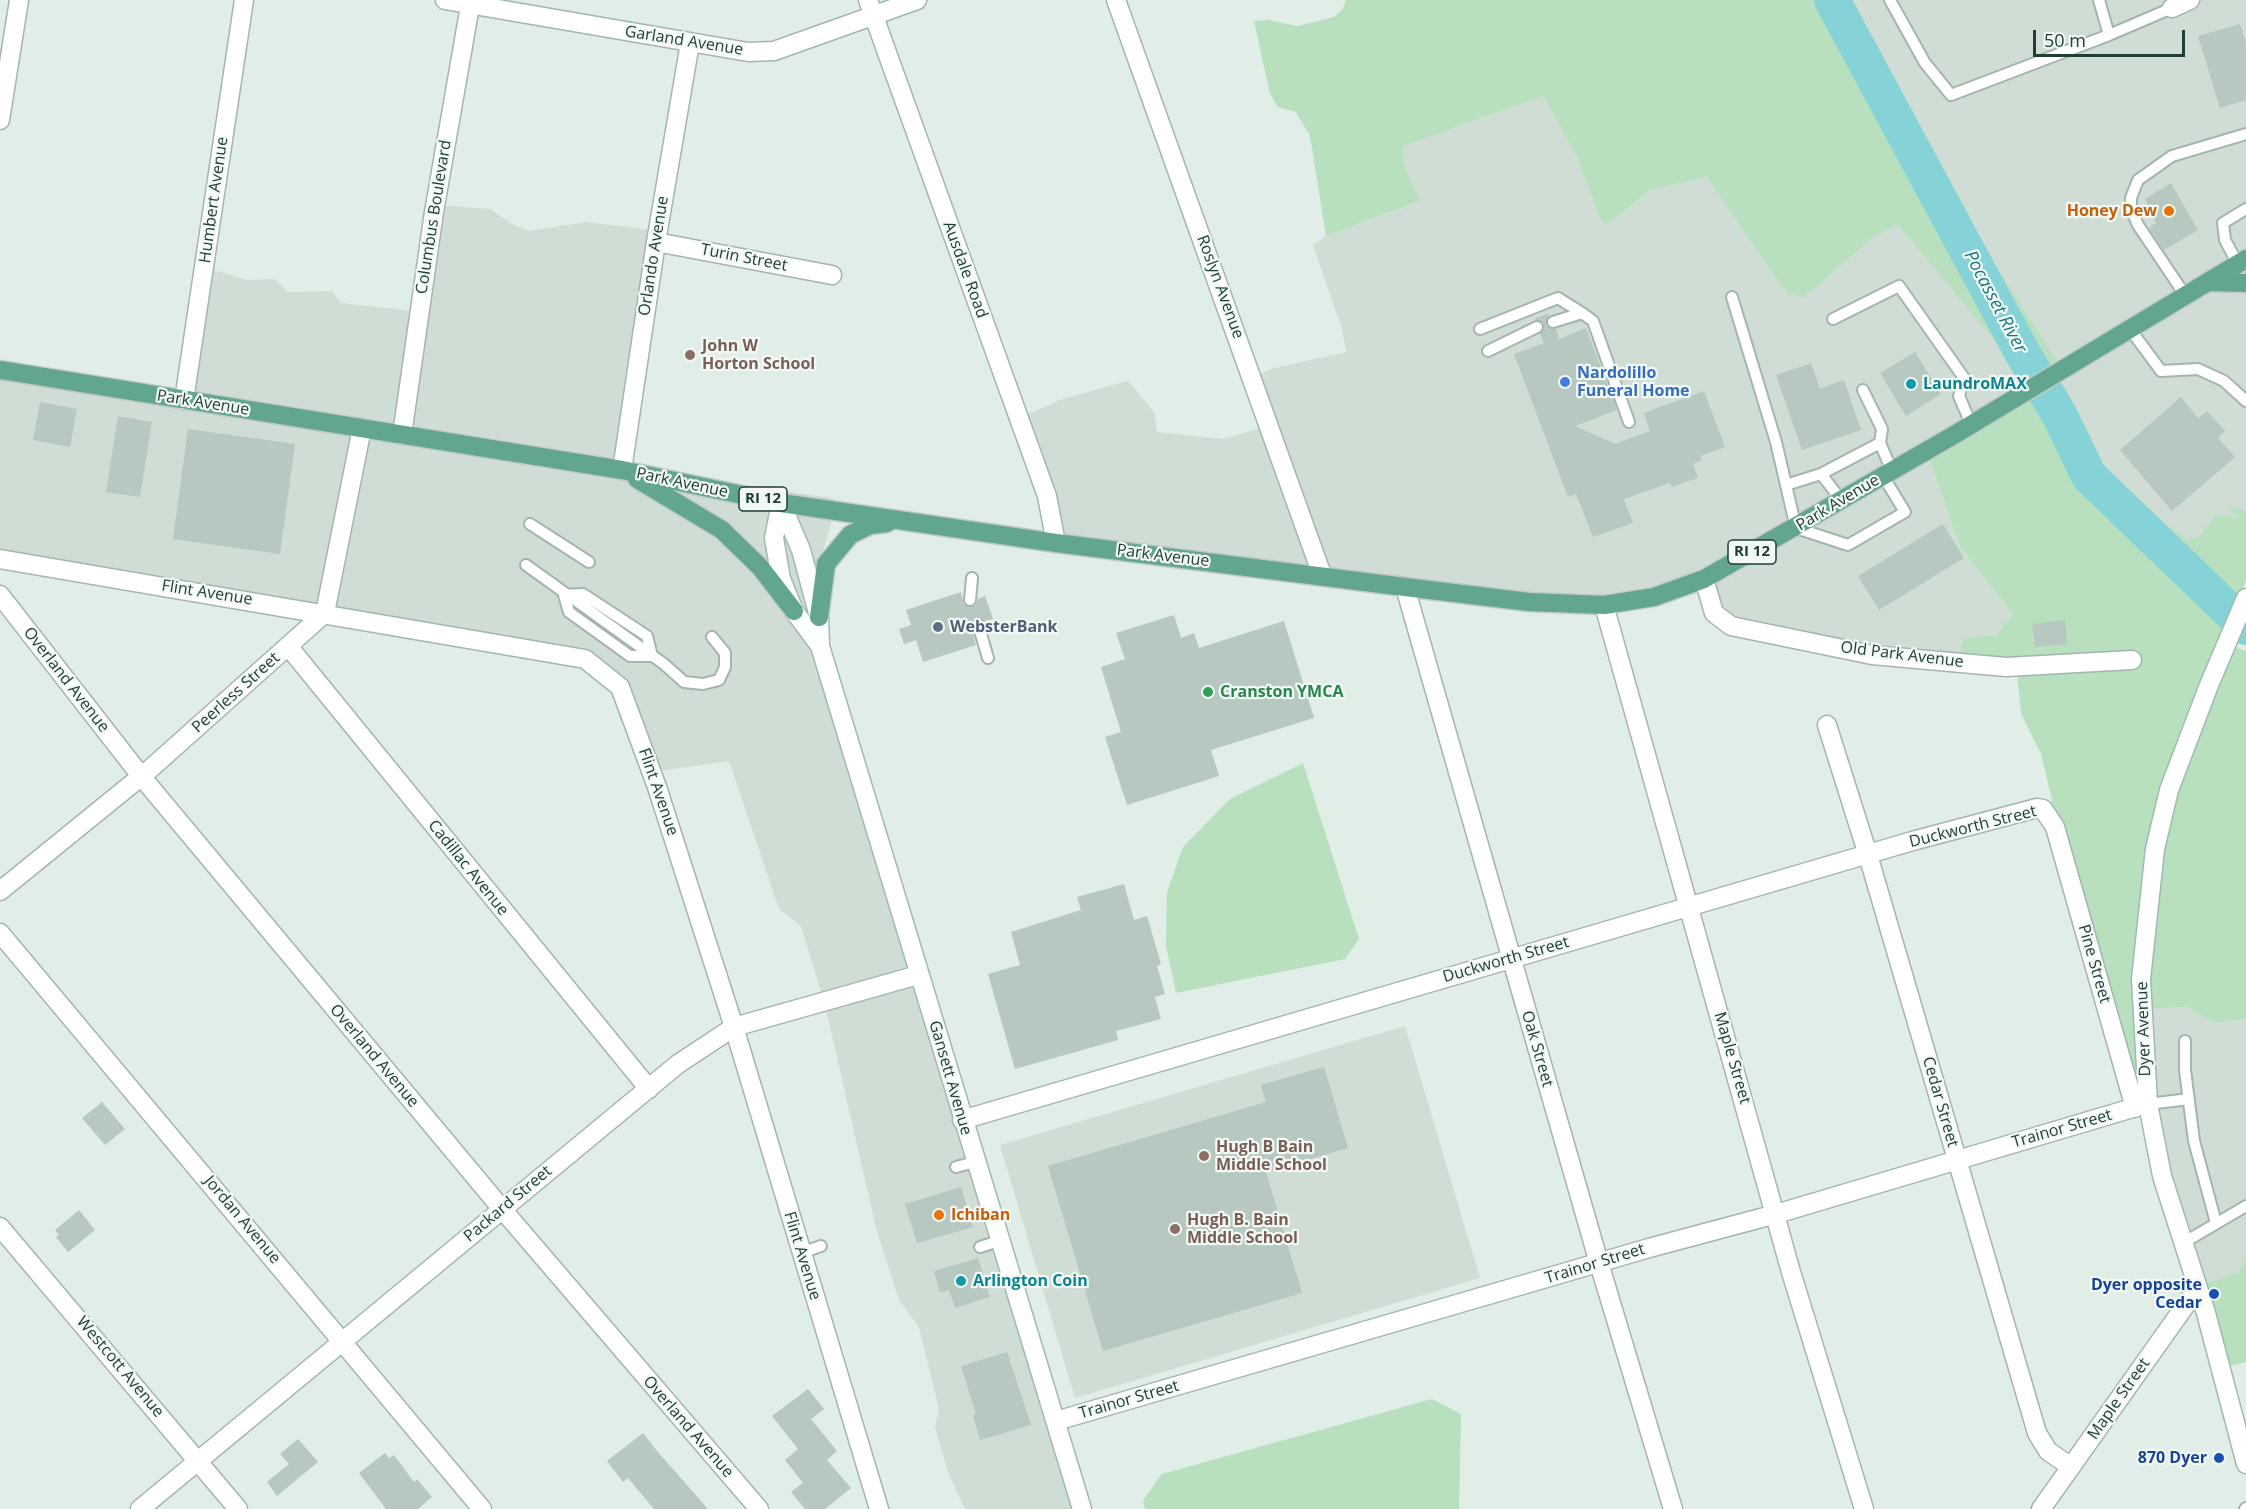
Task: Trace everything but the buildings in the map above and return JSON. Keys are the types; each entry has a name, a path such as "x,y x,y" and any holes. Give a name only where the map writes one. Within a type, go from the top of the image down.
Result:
{"main road":[{"name":"Park Avenue","path":"0,370 622,470 781,503 1056,543 1405,587 1529,602 1604,605 1654,597 1704,579 1954,435 2242,261"},
{"path":"2207,282 2246,283"},
{"path":"622,470 722,530 760,567 794,611"},
{"path":"819,617 826,564 835,552 850,536 870,525 903,520"}],"street":[{"path":"0,120 19,0"},
{"name":"Humbert Avenue","path":"184,400 244,0"},
{"name":"Garland Avenue","path":"445,0 470,2 748,52 774,51 870,8 916,0"},
{"name":"Roslyn Avenue","path":"1116,0 1322,575"},
{"path":"2172,8 2190,0"},
{"name":"Columbus Boulevard","path":"402,435 434,212 470,2"},
{"name":"Ausdale Road","path":"870,8 1047,496 1056,543"},
{"name":"Orlando Avenue","path":"622,470 656,242 690,43"},
{"name":"Turin Street","path":"656,242 832,275"},
{"path":"325,613 362,428"},
{"name":"Gansett Avenue","path":"781,503 774,538 781,579 794,611 820,646"},
{"name":"Gansett Avenue","path":"781,503 801,550 819,617 820,646 962,1120 1056,1421 1078,1506"},
{"name":"Flint Avenue","path":"0,559 585,659 620,687 657,787 734,1027 879,1509"},
{"name":"Old Park Avenue","path":"1704,579 1714,613 1731,626 1872,655 2006,667 2132,660"},
{"name":"Oak Street","path":"1405,587 1510,958 1673,1509"},
{"name":"Overland Avenue","path":"0,595 141,776 502,1209 759,1509"},
{"name":"Dyer Avenue","path":"2246,598 2209,685 2169,790 2155,849 2141,979 2142,1106 2246,1464"},
{"name":"Maple Street","path":"1604,605 1687,908 1864,1509"},
{"name":"Peerless Street","path":"0,891 141,776 325,613"},
{"name":"Cadillac Avenue","path":"288,646 649,1089"},
{"name":"Cedar Street","path":"1827,725 1868,855 2037,1433 2049,1451 2071,1467"},
{"name":"Duckworth Street","path":"962,1120 1868,855 2037,808 2043,809 2048,815"},
{"name":"Pine Street","path":"2048,815 2055,827 2142,1106"},
{"name":"Jordan Avenue","path":"0,933 482,1509"},
{"name":"Packard Street","path":"140,1509 678,1064 734,1027 918,975"},
{"name":"Trainor Street","path":"1056,1421 2142,1106"},
{"name":"Westcott Avenue","path":"0,1227 238,1509"},
{"name":"Maple Street","path":"2041,1509 2197,1289"}],"lane":[{"path":"1890,0 1925,63 1951,95 2109,35 2172,8"},
{"path":"2099,0 2109,35"},
{"path":"2185,295 2138,225 2131,210 2131,198 2138,180 2172,156 2246,134"},
{"path":"2242,261 2225,240 2223,223 2246,208"},
{"path":"1833,320 1899,286 1964,378 1959,396 1971,424"},
{"path":"1732,297 1786,485 1796,528 1848,545 1905,512 1888,473 1880,443 1882,429 1863,390"},
{"path":"1480,330 1558,298 1593,321 1629,422"},
{"path":"1553,321 1582,313"},
{"path":"1488,351 1537,327"},
{"path":"2130,329 2161,371 2198,369 2224,381 2246,401"},
{"path":"1786,485 1821,474 1880,443"},
{"path":"1821,474 1842,501"},
{"path":"530,524 590,562"},
{"path":"526,565 564,595 652,656 684,682 703,684 719,680 725,667 724,653 711,638"},
{"path":"970,600 972,578"},
{"path":"978,624 988,658"},
{"path":"2185,1041 2185,1070 2194,1141 2216,1223"},
{"path":"2142,1106 2189,1099"},
{"path":"956,1167 975,1162"},
{"path":"2183,1243 2246,1206"},
{"path":"980,1247 999,1241"},
{"path":"801,1253 821,1246"}],"shaded area":[{"path":"1843,0 2246,0 2246,511 2226,507 2240,518 2216,514 2198,539 2188,539 2111,489 2073,479 2067,437 2077,420 2073,410 1914,140"},
{"path":"1545,96 1577,157 1601,221 1608,224 1650,190 1707,177 1789,294 1872,237 1898,223 1998,345 2020,389 1928,454 1960,547 2013,614 1998,635 1963,638 1961,663 1731,627 1701,582 1581,607 1064,539 1020,418 1062,399 1128,381 1154,412 1157,432 1223,439 1267,426 1255,376 1275,368 1346,352 1342,329 1313,245 1326,236 1419,202 1403,164 1403,146"},
{"path":"436,205 490,209 512,224 529,231 586,222 653,230 615,467 832,498 837,503 825,544 812,606 1077,1509 965,1509 948,1472 935,1427 939,1409 919,1327 899,1300 876,1228 826,1009 801,926 779,909 729,761 652,772 620,687 585,659 0,562 0,368 183,395 206,268 247,280 275,279 288,292 332,291 341,303 413,311"},
{"path":"2188,1007 2215,1023 2246,1019 2246,1258 2239,1272 2198,1286 2167,1194 2145,1009"},
{"path":"1405,1026 1480,1278 1075,1398 1000,1145"}],"green space":[{"path":"1346,0 1843,0 1914,140 2059,364 2050,374 2077,420 2067,437 2071,464 2086,464 2145,511 2188,539 2198,538 2216,514 2239,518 2225,506 2246,511 2246,580 2222,642 2246,651 2246,1019 2214,1023 2188,1007 2145,1009 2145,1109 2046,813 2052,800 2041,754 2021,713 2017,671 1960,656 1963,638 1997,635 2013,614 1960,547 1928,454 2019,389 2018,381 1998,345 1898,224 1873,237 1804,297 1789,294 1707,177 1650,190 1608,224 1601,221 1577,157 1544,96 1403,146 1403,164 1420,201 1326,236 1310,136 1296,112 1278,107 1270,94 1254,21 1268,20 1297,26 1334,17 1343,9"},
{"path":"1303,763 1359,939 1345,959 1176,993 1166,945 1167,892 1183,847 1230,799"},
{"path":"2246,1258 2246,1362 2222,1368 2198,1286 2239,1272"},
{"path":"1432,1399 1461,1414 1459,1509 1145,1509 1143,1500 1162,1474"}],"waterway":[{"name":"Pocasset River","path":"1832,0 2023,354 2060,416 2089,476 2246,627"}],"place":[{"name":"Honey Dew","path":"2169,211"},
{"name":"John W Horton School","path":"690,355"},
{"name":"Nardolillo Funeral Home","path":"1565,382"},
{"name":"LaundroMAX","path":"1911,384"},
{"name":"WebsterBank","path":"938,627"},
{"name":"Cranston YMCA","path":"1208,692"},
{"name":"Hugh B Bain Middle School","path":"1204,1156"},
{"name":"Ichiban","path":"939,1215"},
{"name":"Hugh B. Bain Middle School","path":"1175,1229"},
{"name":"Arlington Coin","path":"961,1281"},
{"name":"Dyer opposite Cedar","path":"2214,1294"},
{"name":"870 Dyer","path":"2219,1458"}]}
